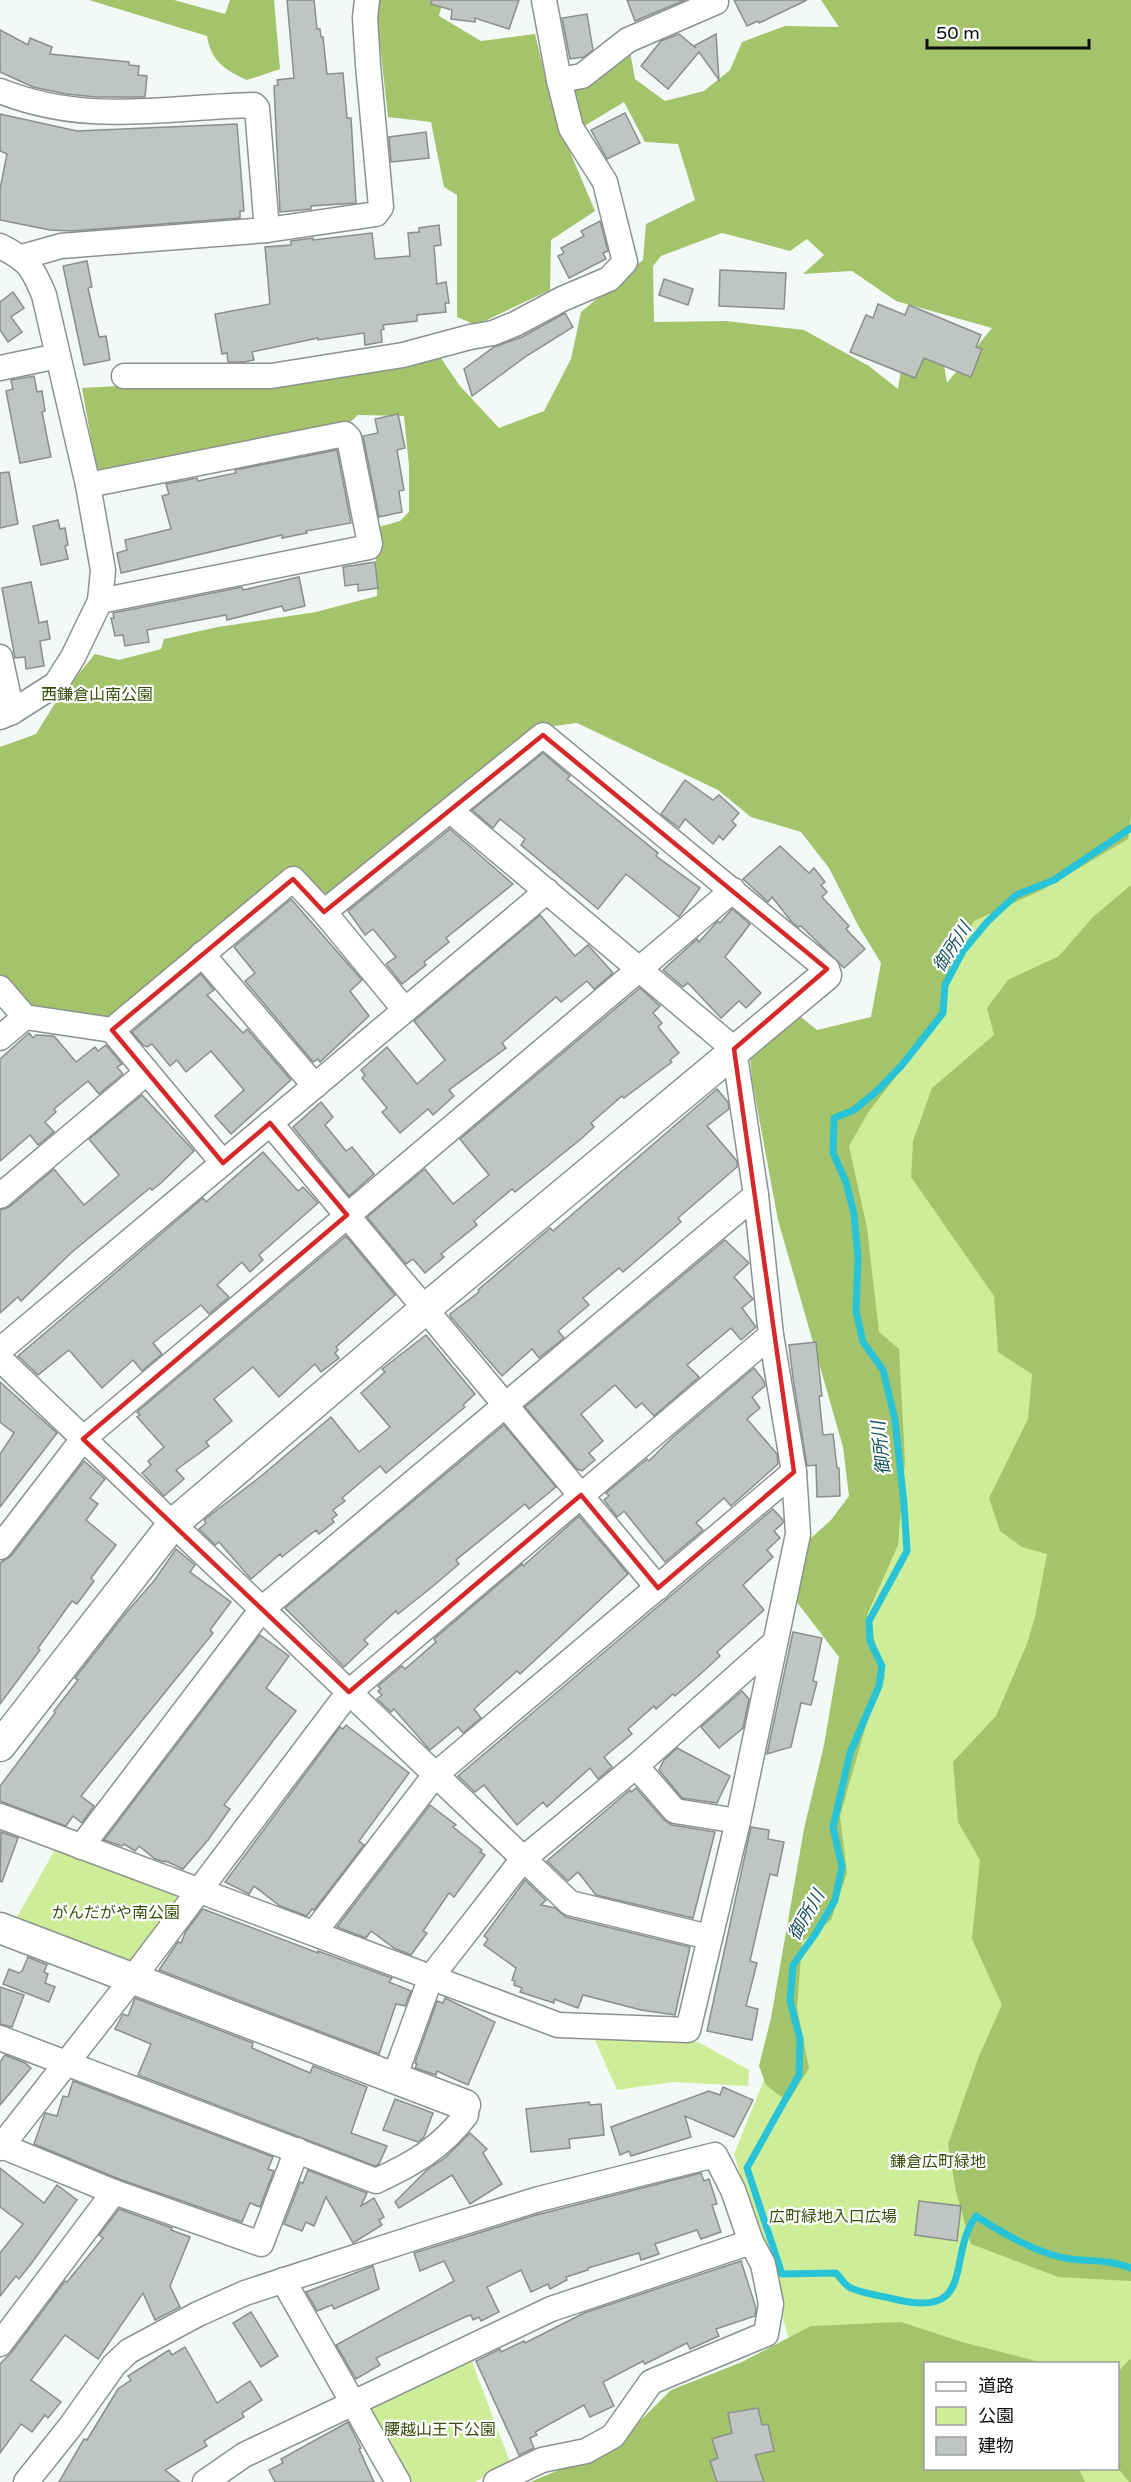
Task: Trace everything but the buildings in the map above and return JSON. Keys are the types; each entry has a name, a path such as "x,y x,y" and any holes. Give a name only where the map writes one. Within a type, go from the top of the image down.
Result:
{"street":[{"path":"22,257 61,246 267,230 376,213 381,207 368,65 365,18 367,0"},
{"path":"124,376 271,376 403,355 493,333 609,279 625,262 606,182 571,128 559,80 544,0"},
{"path":"559,80 582,76 628,40 716,2"},
{"path":"0,91 59,109 99,113 141,113 211,106 254,105 257,108 267,230"},
{"path":"0,246 22,257 35,273 44,295 88,485 103,570 100,601 74,657 56,684 6,715 0,657"},
{"path":"0,368 58,356"},
{"path":"88,485 345,434 349,438 370,544 369,547 100,601"},
{"path":"0,1746 173,1524 734,1049 826,975 827,969 543,735 451,812 324,912"},
{"path":"0,1816 558,2025 688,2030 738,1821 773,1644 798,1534 794,1472 771,1335 756,1195 734,1049 451,812"},
{"path":"112,1030 293,879 324,912 405,1010"},
{"path":"0,1547 83,1439 733,890"},
{"path":"0,1350 547,891"},
{"path":"202,954 315,1086"},
{"path":"0,988 25,1017 112,1030 223,1163"},
{"path":"0,1038 25,1017"},
{"path":"0,1196 146,1072"},
{"path":"270,1123 658,1588"},
{"path":"81,1847 262,1609 756,1195"},
{"path":"297,2150 261,2244 114,2192 1,2147 133,1978 349,1692 771,1335"},
{"path":"0,1359 570,1903 709,1937"},
{"path":"314,1933 435,1775 794,1472"},
{"path":"394,2078 431,1977 523,1859 636,1766 773,1644"},
{"path":"636,1766 675,1811 738,1821"},
{"path":"0,1928 465,2105 466,2115 450,2135 411,2165 376,2181 0,2038"},
{"path":"26,2482 70,2427 114,2365 129,2351 207,2310 245,2293 283,2280 539,2199 715,2155 733,2190 751,2242 763,2264 771,2304 766,2334 651,2382 613,2436 586,2451 542,2460 496,2482"},
{"path":"0,2344 114,2192"},
{"path":"206,2482 244,2454 551,2309 751,2242"},
{"path":"283,2280 398,2482"}],"highlighted area":[{"path":"543,735 827,969 734,1049 794,1472 658,1588 581,1495 349,1692 83,1439 347,1215 270,1123 223,1163 112,1030 293,879 324,912"}],"green space":[{"path":"89,0 174,0 225,14 230,0 274,0 280,69 247,80 220,64 212,52 207,36"},
{"name":"西鎌倉山南公園","path":"375,0 443,0 439,16 481,41 535,34 549,92 586,82 630,51 635,79 665,101 704,91 730,70 742,42 785,26 839,27 821,0 1131,0 1131,815 1128,839 1042,890 974,921 953,957 938,1023 869,1111 849,1146 867,1228 879,1332 899,1349 905,1461 898,1545 867,1615 885,1677 869,1715 840,1816 847,1873 831,1920 802,1942 797,2008 809,2068 788,2102 766,2085 759,2066 771,2018 804,1829 824,1745 839,1657 796,1601 810,1539 831,1520 849,1496 843,1447 778,1220 752,1080 750,1057 801,1017 817,1030 871,1017 881,963 859,927 829,868 801,832 751,817 718,790 577,723 539,728 331,894 322,893 302,875 115,1016 102,1019 28,1007 0,974 0,747 36,734 57,700 95,654 119,660 161,649 164,639 218,627 316,612 377,596 375,528 400,521 409,512 409,466 404,416 358,415 348,424 105,473 96,467 82,388 189,382 438,354 460,386 499,428 544,411 571,359 581,312 643,260 646,224 695,200 678,144 645,142 624,102 586,125 562,133 595,211 551,240 550,290 476,325 457,317 457,195 444,187 431,122 388,117","holes":["722,233 790,251 807,239 824,255 803,274 852,271 896,301 992,328 947,383 943,360 921,352 903,356 898,389 869,366 804,330 726,321 654,322 653,266 661,256"]},
{"name":"鎌倉広町緑地","path":"1131,717 1131,2482 1068,2482 1062,2470 1119,2470 1119,2362 924,2362 924,2364 793,2352 734,2154 781,2038 846,1691 852,1481 817,1117"},
{"path":"1131,885 1131,2281 1058,2277 971,2244 956,2192 948,2144 979,2056 1002,2005 972,1939 980,1860 958,1822 953,1762 996,1716 1027,1644 1035,1617 1047,1554 1022,1547 1000,1531 989,1498 1028,1419 1032,1374 998,1352 994,1296 911,1177 913,1141 932,1088 994,1035 987,1008 1008,980 1059,956 1093,917"},
{"name":"がんだがや南公園","path":"57,1846 174,1891 177,1901 133,1961 127,1962 16,1919"},
{"path":"594,2038 698,2042 749,2070 748,2086 673,2082 617,2090"},
{"path":"901,2322 962,2342 1040,2362 924,2362 924,2470 1079,2470 1085,2482 530,2482 613,2448 671,2390 742,2362 811,2326"},
{"name":"腰越山王下公園","path":"470,2357 510,2462 475,2482 407,2482 368,2415 371,2405"},
{"path":"1131,2358 1131,2482 1119,2469 1119,2371"}],"waterway":[{"name":"御所川","path":"1131,828 1054,880 1016,895 988,921 963,951 945,985 943,1013 902,1065 878,1090 854,1110 834,1118 833,1153 846,1182 854,1214 858,1257 856,1311 863,1342 883,1370 895,1420 907,1551 869,1621 870,1641 882,1666 879,1686 850,1753 833,1827 842,1867 835,1900 816,1933 793,1965 790,2001 800,2039 799,2075 747,2168 782,2274 836,2273 849,2287 864,2293 920,2303 938,2301 949,2293 955,2280 967,2232 976,2216 1009,2236 1047,2253 1071,2259 1114,2263 1131,2268"}],"park label":[{"name":"広町緑地入口広場","path":"833,2217"}]}
